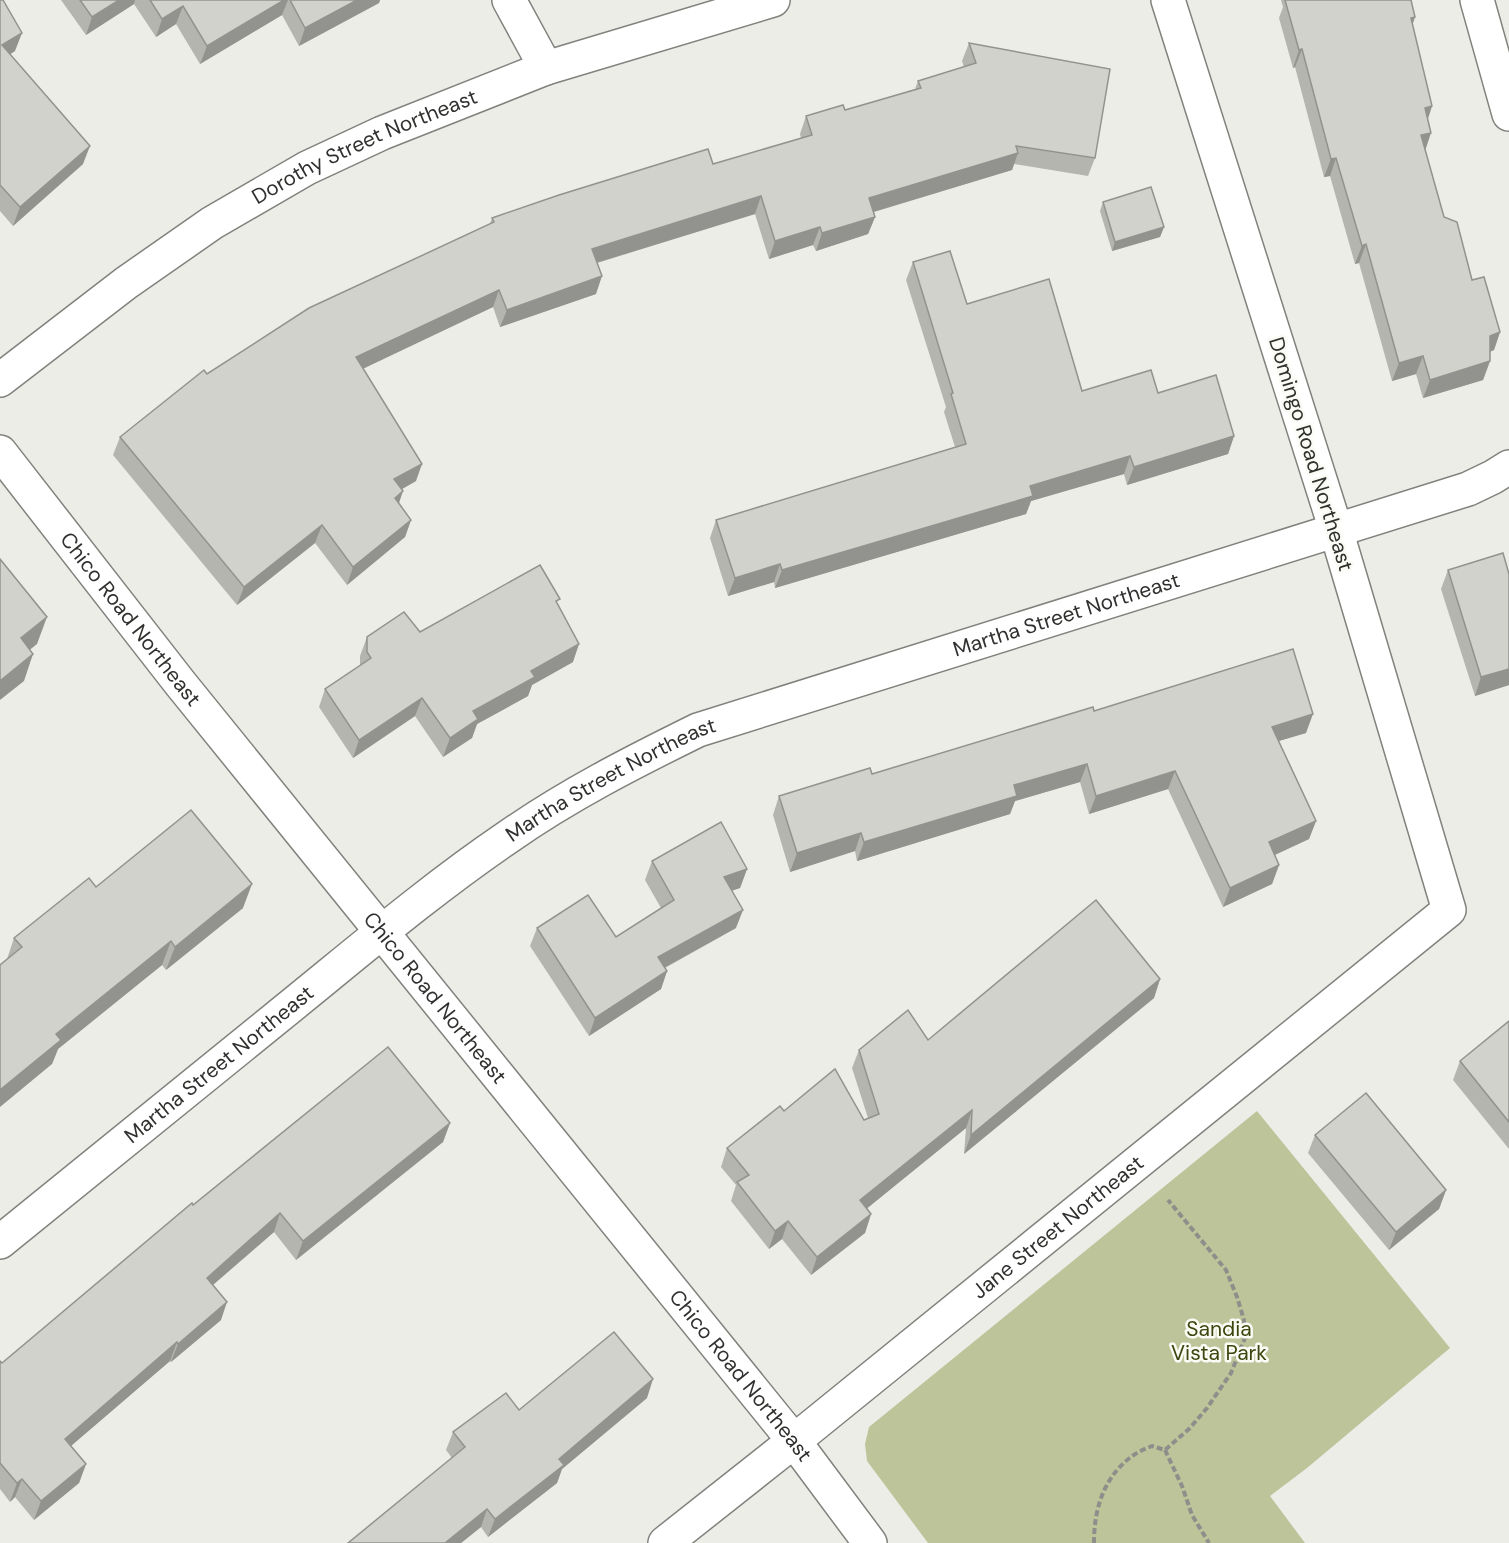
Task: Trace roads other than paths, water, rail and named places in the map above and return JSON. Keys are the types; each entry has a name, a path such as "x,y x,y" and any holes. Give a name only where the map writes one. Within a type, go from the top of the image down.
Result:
{"street":[{"path":"509,0 546,68"},
{"name":"Dorothy Street Northeast","path":"0,380 126,283 212,223 307,168 382,133 546,68 773,0"},
{"name":"Domingo Road Northeast","path":"1168,0 1336,530 1449,910"},
{"path":"1477,0 1509,114"},
{"name":"Chico Road Northeast","path":"0,452 187,692 794,1441 870,1543"},
{"name":"Martha Street Northeast","path":"0,1242 381,933 481,856 585,788 698,730 1468,489 1509,467"},
{"name":"Jane Street Northeast","path":"665,1543 1449,910"}],"park label":[{"name":"Sandia Vista Park","path":"1219,1341"}]}
